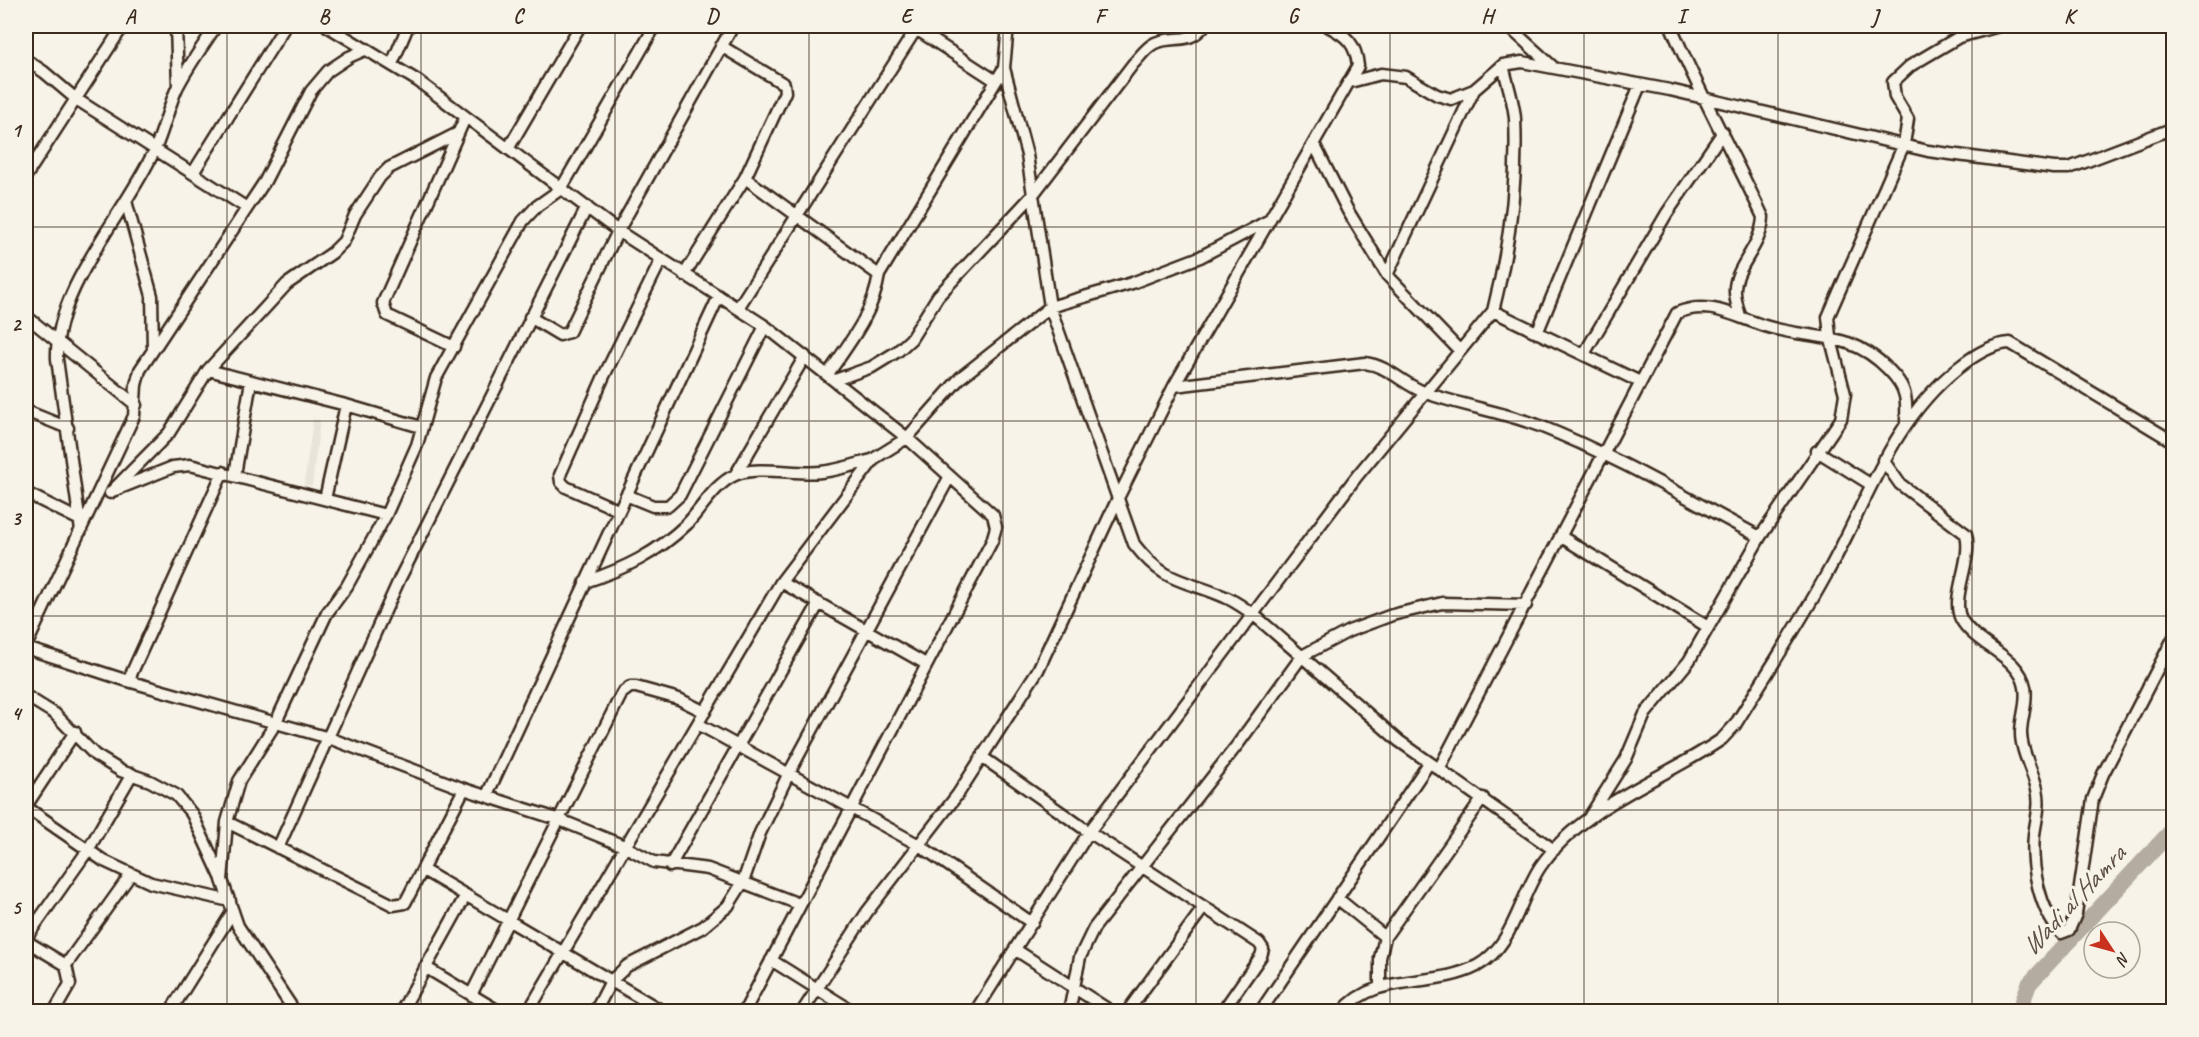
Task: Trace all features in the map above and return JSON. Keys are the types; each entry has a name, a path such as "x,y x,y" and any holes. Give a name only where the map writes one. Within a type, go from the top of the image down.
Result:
{"street":[{"path":"26,176 123,26"},
{"path":"176,26 178,86"},
{"path":"80,525 56,340 70,298 155,149 178,86 216,26"},
{"path":"193,173 285,26"},
{"path":"327,26 393,64 618,231 765,326 907,438 993,515 996,527 992,541 744,1011"},
{"path":"393,64 408,26"},
{"path":"508,149 580,26"},
{"path":"222,879 227,822 239,781 274,724 327,613 347,586 386,515 417,445 436,378 523,221 537,206 561,189 655,26"},
{"path":"530,317 560,335 569,332 618,231 733,26"},
{"path":"1008,26 1004,68 1027,156 1050,307 1134,544 1147,561 1170,578 1228,598 1253,614 1399,741 1554,850"},
{"path":"832,377 872,368 905,345 938,296 1032,196 1133,64 1151,45 1163,40 1189,39 1204,26"},
{"path":"802,1011 867,912 958,794 1038,670 1118,498 1174,386 1358,66 1357,51 1346,36 1332,26"},
{"path":"1508,26 1553,67"},
{"path":"1671,26 1704,99 1723,132 1763,217 1763,232 1737,278 1734,291 1740,316"},
{"path":"1587,821 1626,759 1645,714 1654,699 1689,661 1760,537 1841,419 1845,407 1845,394 1830,336 1828,317 1904,144 1908,119 1892,90 1893,82 1927,55 1959,37 1999,26"},
{"path":"738,308 917,27 996,81"},
{"path":"684,275 745,178 786,88 721,46"},
{"path":"368,49 349,57 328,71 311,91 265,181 140,370 136,385 134,416 96,500 80,525 26,647 128,681 329,738 464,789 560,820 624,846 654,862 670,866 708,869 799,904"},
{"path":"26,60 45,72 76,99 247,208"},
{"path":"1350,82 1380,74 1406,77 1437,95 1451,99 1474,90 1503,65 1522,62 1640,85 1964,157 2069,168 2174,128"},
{"path":"975,1011 1016,950 1089,832 1357,476 1493,311 1511,231 1514,176 1515,117 1503,65"},
{"path":"832,377 865,320 876,296 879,275 1004,68"},
{"path":"1537,333 1640,85"},
{"path":"1387,275 1474,90"},
{"path":"454,347 387,315 383,303 465,118"},
{"path":"1584,354 1667,213 1723,132"},
{"path":"110,493 169,433 208,370 287,284 332,253 344,241 355,215 380,177 389,168 459,134"},
{"path":"1314,144 1348,211 1387,275 1460,351"},
{"path":"745,178 879,275"},
{"path":"126,201 152,296 153,351"},
{"path":"278,848 400,578 587,207"},
{"path":"736,474 820,472 875,458 907,438 960,378 1050,307 1132,283 1200,257 1270,220"},
{"path":"618,510 566,487 561,482 560,474 604,376 661,260"},
{"path":"487,795 718,296"},
{"path":"1260,1011 1337,898 1434,766 1526,605 1602,454 1677,313 1698,308 1716,309 1764,326 1830,336 1862,348 1899,380 1905,396 1906,423"},
{"path":"1493,311 1640,382"},
{"path":"26,316 136,405"},
{"path":"626,495 654,506 668,506 680,495 765,326"},
{"path":"1341,1011 1355,998 1380,986 1433,980 1456,974 1491,956 1502,943 1540,867 1554,850 1587,821 1722,739 1735,725 1824,580 1870,484 1906,423 1941,382 1969,359 1998,344 2010,343 2174,442"},
{"path":"585,582 622,569 655,551 686,524 723,483 736,474 805,356"},
{"path":"1174,386 1365,363 1378,365 1407,385 1426,393 1539,426 1602,454 1760,537"},
{"path":"208,370 346,405 421,427"},
{"path":"235,475 251,381"},
{"path":"325,499 346,405"},
{"path":"26,411 68,429"},
{"path":"1817,451 1870,484"},
{"path":"528,1011 564,954 624,846 781,582 875,458"},
{"path":"1883,460 1900,484 1966,534 1969,544 1958,605 1960,616 1977,637 2022,676 2026,700 2022,743 2039,802 2033,869 2037,886 2061,933 2069,930 2076,914 2088,825 2100,783 2174,637"},
{"path":"96,500 173,467 190,465 386,515"},
{"path":"128,681 223,472"},
{"path":"595,1011 611,981 627,966 703,927 728,906 743,882 760,833 788,775 949,478"},
{"path":"26,493 80,525"},
{"path":"1560,536 1708,627"},
{"path":"781,582 926,664"},
{"path":"670,866 819,603"},
{"path":"1069,1011 1080,957 1094,928 1238,744 1302,656 1349,631 1392,615 1442,603 1526,605"},
{"path":"471,995 622,693 630,687 636,687 679,699 705,712"},
{"path":"26,696 55,714 95,755 176,795 192,814 222,879 238,926 295,1011"},
{"path":"698,724 919,845 1032,923"},
{"path":"75,732 26,807 88,850 131,874 151,883 231,906"},
{"path":"982,757 1089,832 1259,943 1263,949 1262,956 1222,1011"},
{"path":"54,1011 70,984 66,965 26,940 88,850 132,774"},
{"path":"227,822 393,905 405,903 464,789"},
{"path":"1380,986 1380,957 1385,937 1483,798"},
{"path":"423,870 664,1011"},
{"path":"66,965 131,874"},
{"path":"401,1011 466,895"},
{"path":"1337,898 1385,937"},
{"path":"170,1011 231,906"},
{"path":"1127,1011 1204,907"},
{"path":"1016,950 1112,1011"},
{"path":"771,960 854,1011"},
{"path":"425,967 500,1011"}],"shaded area":[{"path":"313,419 320,420 312,486 304,485"}],"waterway":[{"name":"Wadi al Hamra","path":"2019,1012 2029,984 2174,828"}]}
